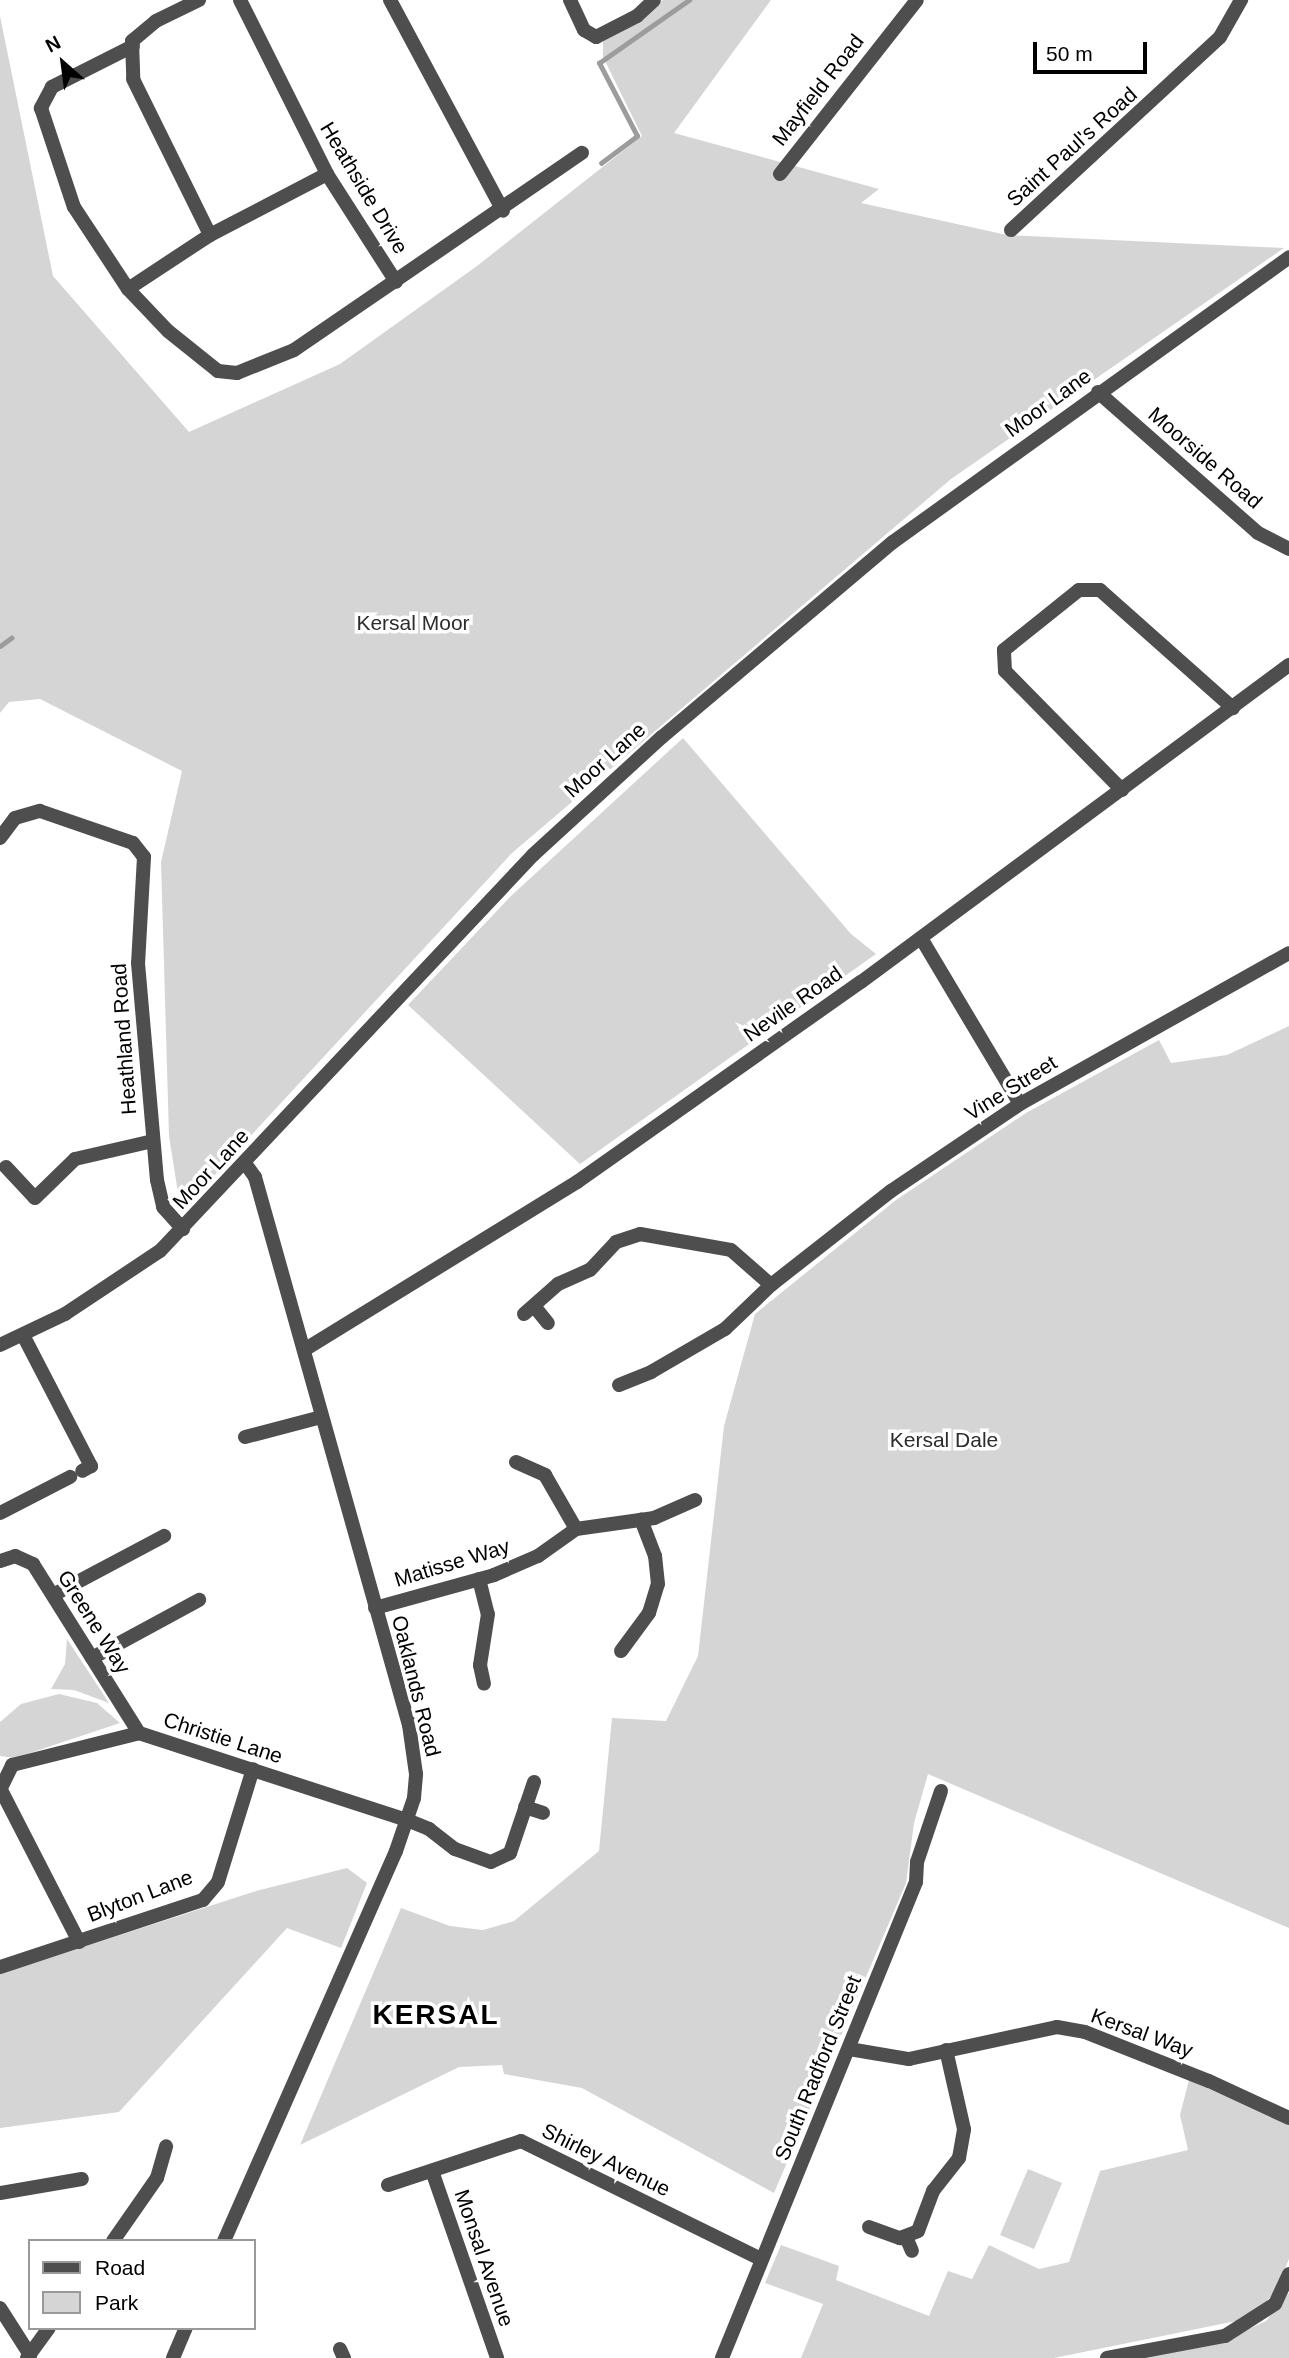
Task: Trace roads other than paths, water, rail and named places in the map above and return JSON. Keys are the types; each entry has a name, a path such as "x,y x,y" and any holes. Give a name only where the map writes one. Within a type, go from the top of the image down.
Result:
{"street":[{"name":"Heathside Drive","path":"199,0 156,21 132,41 132,46 52,87 41,108 74,207 128,289 168,331 218,370 237,373 294,350 396,282 327,174 240,0"},
{"path":"390,0 503,211"},
{"path":"570,0 584,30 596,37 637,16 653,0"},
{"name":"Mayfield Road","path":"779,174 917,0"},
{"name":"Saint Paul's Road","path":"1011,230 1220,37 1241,0"},
{"path":"132,46 133,79 210,235"},
{"path":"396,282 503,211 582,153"},
{"path":"128,289 210,235 327,174"},
{"name":"Moor Lane","path":"0,1345 23,1335 133,1272 183,1228 472,918 575,816 893,542 1289,257"},
{"name":"Moorside Road","path":"1098,392 1258,533 1289,548"},
{"path":"1122,790 1006,671 1003,650 1079,590 1100,590 1233,708"},
{"name":"Nevile Road","path":"304,1350 577,1182 921,938 1289,665"},
{"name":"Heathland Road","path":"0,838 15,818 32,810 133,843 144,857 138,963 153,1141 163,1207 183,1228"},
{"path":"921,938 1020,1104"},
{"name":"Vine Street","path":"619,1385 638,1386 725,1329 771,1285 891,1191 1020,1104 1289,953"},
{"path":"6,1167 35,1198 75,1159 153,1141"},
{"name":"Oaklands Road","path":"225,2239 407,1820 414,1798 414,1749 255,1177 245,1163"},
{"path":"548,1323 529,1310 558,1284 590,1270 616,1242 639,1234 731,1250 771,1285"},
{"path":"0,1513 81,1471 23,1335"},
{"path":"245,1437 321,1417"},
{"path":"516,1462 545,1475 576,1529"},
{"name":"Matisse Way","path":"375,1608 479,1579 538,1556 576,1529 641,1520 695,1500"},
{"path":"621,1651 649,1613 658,1584 655,1556 641,1520"},
{"path":"53,1595 164,1536"},
{"name":"Greene Way","path":"1,1558 28,1560 53,1595 139,1733"},
{"path":"479,1579 488,1614 480,1665 484,1684"},
{"path":"92,1658 199,1600"},
{"name":"Christie Lane","path":"0,1790 12,1765 139,1733 407,1820 429,1829 455,1849 491,1862 510,1853 525,1807"},
{"name":"Blyton Lane","path":"0,1967 203,1900 218,1882 253,1769"},
{"path":"534,1782 525,1807 543,1813"},
{"path":"0,1790 79,1942"},
{"name":"South Radford Street","path":"722,2358 916,1882 917,1862 941,1791"},
{"name":"Kersal Way","path":"849,2049 909,2059 1057,2027 1085,2032 1198,2076 1289,2118"},
{"path":"869,2227 909,2244 923,2222 933,2191 962,2149 963,2119 946,2050"},
{"name":"Shirley Avenue","path":"388,2185 521,2141 761,2259"},
{"path":"114,2239 157,2178 166,2146"},
{"name":"Monsal Avenue","path":"432,2171 497,2358"},
{"path":"0,2193 82,2179"},
{"path":"1107,2358 1225,2336 1275,2304 1289,2274"},
{"path":"0,2308 29,2356 48,2330"},
{"path":"173,2358 185,2330"}],"waterway":[{"path":"601,163 637,136 599,63 689,0"},
{"path":"0,646 11,638"}],"district":[{"name":"KERSAL","path":"436,2015"}],"park label":[{"name":"Kersal Moor","path":"413,623"},
{"name":"Kersal Dale","path":"944,1440"}]}
